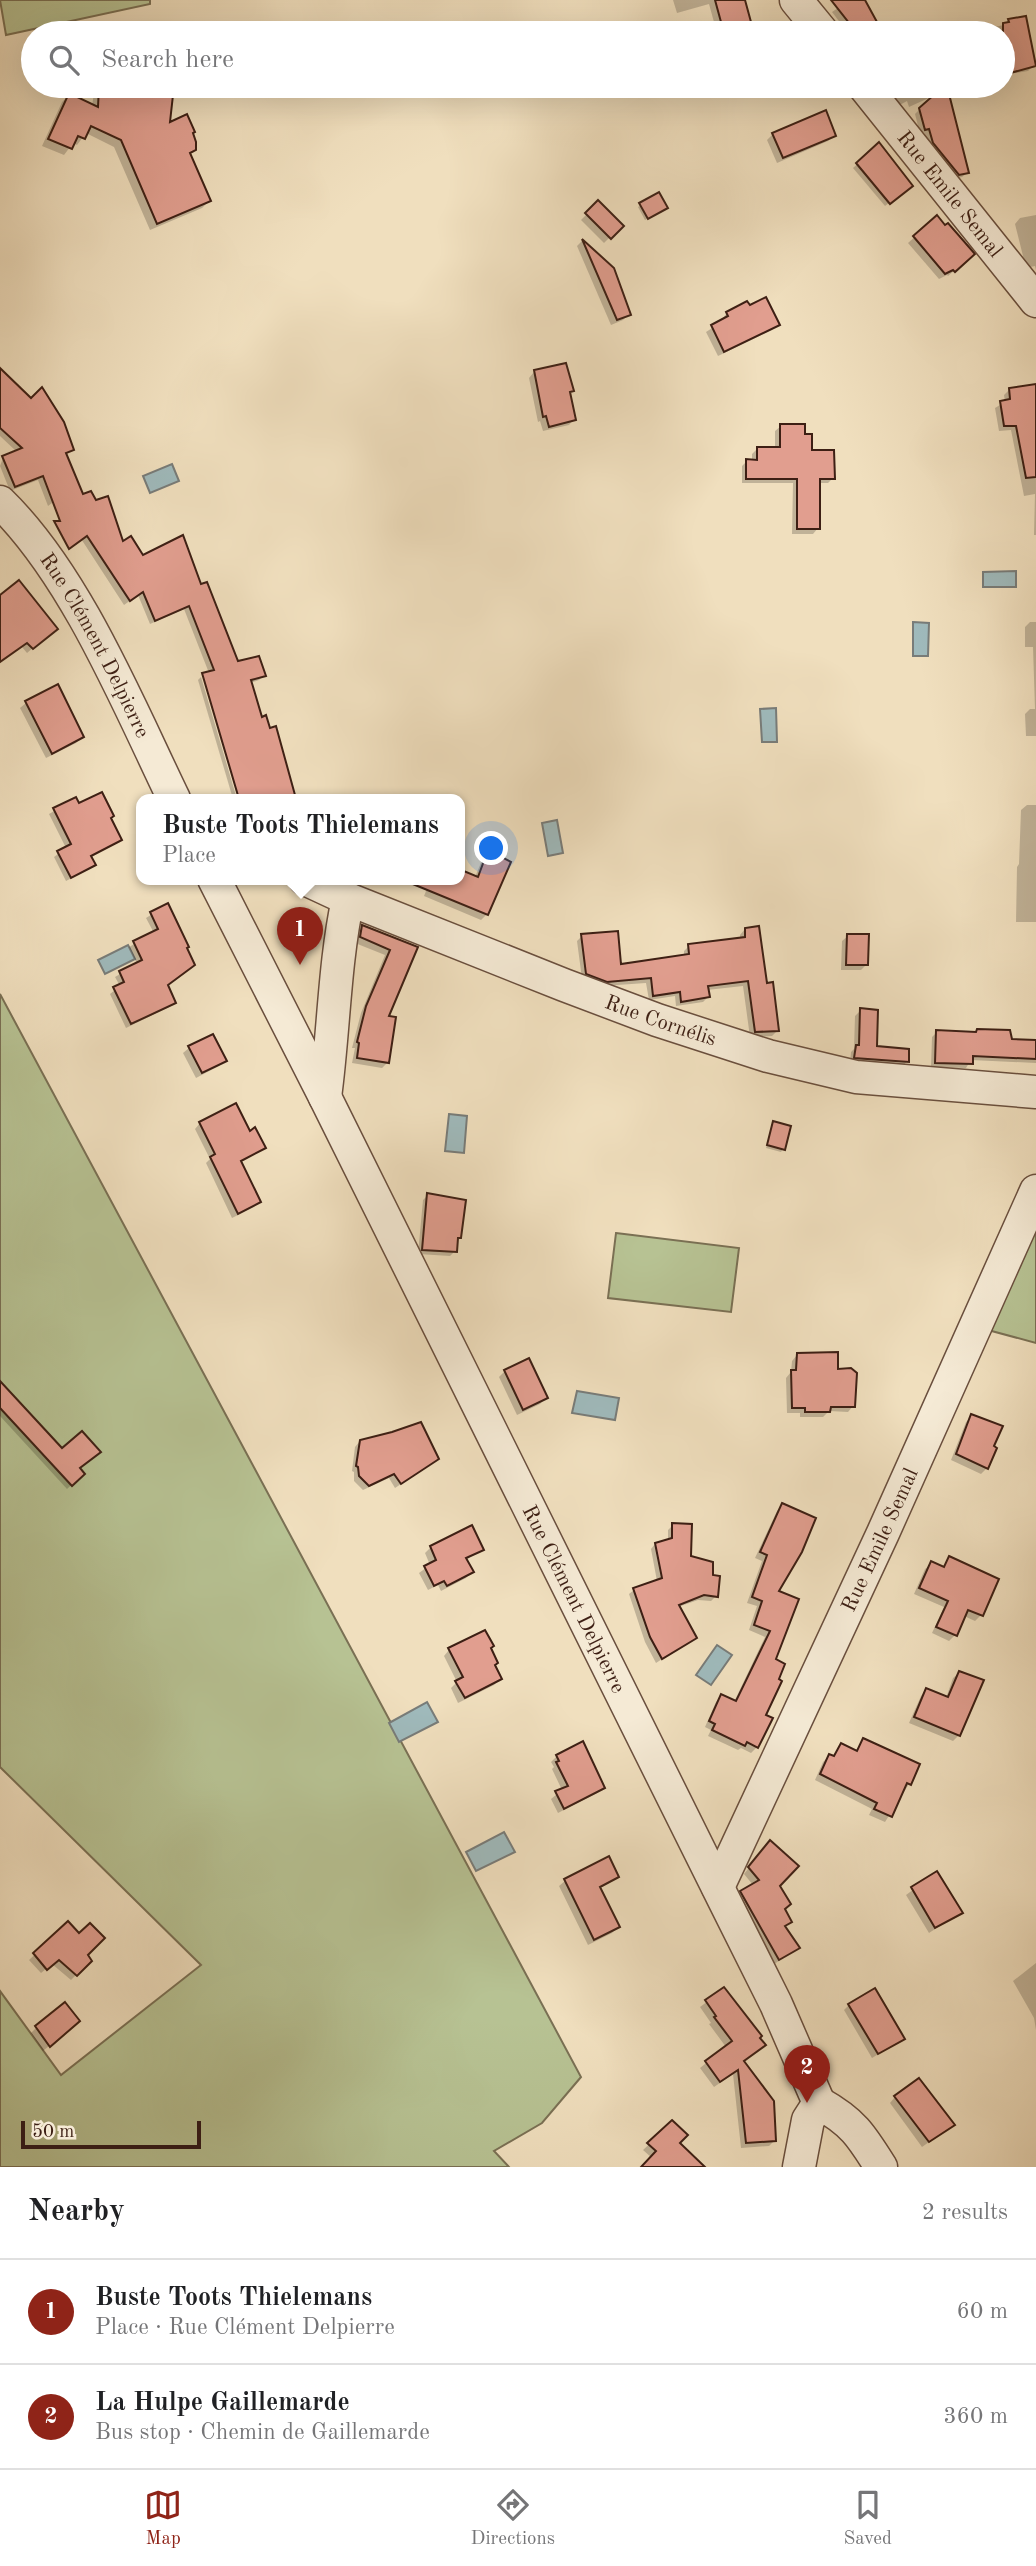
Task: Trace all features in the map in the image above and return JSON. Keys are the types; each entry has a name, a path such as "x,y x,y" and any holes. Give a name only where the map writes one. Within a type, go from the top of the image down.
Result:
{"street":[{"path":"796,0 813,21"},
{"name":"Rue Emile Semal","path":"874,98 1036,301"},
{"name":"Rue Clément Delpierre","path":"0,502 52,565 81,613 172,794"},
{"name":"Rue Clément Delpierre","path":"217,885 776,2004 819,2103"},
{"name":"Rue Cornélis","path":"318,885 657,1020 768,1056 856,1077 1036,1092"},
{"path":"325,1097 336,970 348,899"},
{"name":"Rue Emile Semal","path":"718,1887 888,1521 1036,1191"},
{"path":"799,2167 808,2120 819,2103 842,2116 860,2133 881,2167"}],"green space":[{"path":"0,0 150,0 150,4 71,21 21,21 21,32 6,35"},
{"path":"0,994 581,2077 542,2123 494,2151 509,2167 0,2167 0,1991 61,2075 201,1965 0,1767"},
{"path":"1036,1223 1036,1343 988,1330"},
{"path":"616,1233 739,1248 731,1312 608,1298"}],"water":[{"path":"172,464 179,481 150,493 143,476"},
{"path":"1016,571 1016,587 983,587 983,572"},
{"path":"913,622 929,623 928,656 913,656"},
{"path":"776,708 777,742 762,742 760,709"},
{"path":"557,820 563,853 548,856 542,823"},
{"path":"128,945 135,959 105,974 98,960"},
{"path":"449,1114 467,1116 464,1153 445,1151"},
{"path":"577,1391 619,1398 615,1420 572,1413"},
{"path":"717,1645 732,1655 711,1685 696,1675"},
{"path":"427,1702 438,1722 399,1742 389,1723"},
{"path":"504,1832 515,1852 476,1871 466,1852"}],"building":[{"path":"715,0 745,0 751,21 721,21"},
{"path":"831,0 865,0 876,21 848,21"},
{"path":"1026,16 1036,66 1015,72 1015,21 1008,19"},
{"path":"67,98 79,98 98,107 98,98 173,98 170,122 187,114 195,132 196,142 196,150 190,153 211,201 157,224 121,140 91,126 85,139 78,136 72,149 48,139"},
{"path":"930,98 950,98 969,173 959,175 933,143 929,129 925,130 919,108"},
{"path":"826,110 836,136 783,158 772,133"},
{"path":"879,142 913,186 890,204 856,163"},
{"path":"659,192 668,208 648,219 639,203"},
{"path":"598,200 624,226 611,239 585,213"},
{"path":"937,215 945,225 948,223 975,254 955,272 953,270 945,274 913,236"},
{"path":"582,239 614,268 631,315 617,320"},
{"path":"766,297 780,325 724,352 711,325 728,316 726,312 747,301 750,305"},
{"path":"566,363 574,391 570,392 576,420 549,427 546,416 543,417 534,370"},
{"path":"0,368 31,398 42,387 64,422 74,450 66,453 83,494 91,491 96,500 108,496 123,541 131,536 143,555 183,535 201,584 207,582 238,661 259,656 266,676 251,680 262,717 266,715 270,728 276,726 295,794 238,794 202,673 214,670 189,606 155,621 143,592 130,601 87,536 69,549 54,521 60,521 43,476 15,487 2,456 22,448 0,428"},
{"path":"1036,384 1036,477 1026,478 1016,426 1004,426 1000,401 1010,399 1009,388"},
{"path":"780,424 805,424 805,434 812,434 812,450 834,450 835,479 820,479 820,529 797,529 797,479 746,479 746,459 757,460 757,447 780,447"},
{"path":"19,580 58,629 33,649 27,643 0,662 0,595"},
{"path":"58,684 84,737 52,754 25,701"},
{"path":"102,792 122,840 91,856 96,865 71,878 57,851 71,844 53,808 76,797 79,803"},
{"path":"488,850 511,862 488,915 415,885 465,885 465,872 478,877"},
{"path":"168,903 195,965 168,985 176,1003 131,1024 113,987 124,982 119,971 142,960 133,941 158,929 150,912"},
{"path":"362,925 418,947 389,1016 396,1017 389,1063 357,1058 357,1042 366,1006 390,950 360,937"},
{"path":"759,926 767,983 773,982 779,1031 755,1032 748,981 708,986 710,997 681,1002 680,992 653,996 651,978 607,982 586,974 581,934 618,931 621,964 689,954 688,944 745,937 745,928"},
{"path":"847,934 869,934 868,965 846,965"},
{"path":"860,1008 878,1010 877,1046 909,1049 909,1062 854,1058 856,1045 859,1045"},
{"path":"977,1029 1010,1030 1012,1039 1036,1040 1036,1059 973,1056 973,1064 935,1063 936,1030 976,1032"},
{"path":"213,1034 227,1061 202,1073 188,1046"},
{"path":"236,1103 250,1131 255,1127 266,1148 241,1161 261,1202 238,1214 210,1157 215,1154 199,1122"},
{"path":"773,1121 791,1126 785,1150 767,1145"},
{"path":"427,1193 466,1200 457,1252 422,1250"},
{"path":"838,1352 838,1369 851,1368 857,1373 855,1407 831,1407 830,1412 805,1412 805,1408 792,1408 791,1370 796,1370 797,1353"},
{"path":"529,1358 548,1398 523,1410 504,1370"},
{"path":"0,1381 62,1448 82,1431 101,1452 80,1468 85,1474 72,1486 0,1408"},
{"path":"971,1414 1003,1426 988,1469 956,1454"},
{"path":"421,1422 439,1459 401,1484 394,1474 369,1486 359,1476 356,1466 360,1440"},
{"path":"782,1503 816,1518 802,1552 779,1591 799,1599 776,1659 785,1664 779,1679 782,1681 766,1715 773,1718 758,1748 747,1742 745,1746 712,1730 715,1724 709,1721 721,1694 736,1701 770,1631 754,1625 762,1601 752,1597 767,1555 760,1552"},
{"path":"672,1523 692,1524 691,1556 713,1562 713,1575 720,1576 718,1597 704,1595 679,1605 697,1638 662,1659 650,1637 633,1588 662,1578 655,1543 672,1538"},
{"path":"472,1525 484,1550 466,1558 474,1572 447,1586 444,1581 434,1586 424,1566 436,1560 430,1546"},
{"path":"949,1556 999,1579 983,1616 968,1610 957,1636 936,1627 948,1601 919,1588 931,1561 944,1567"},
{"path":"485,1630 494,1646 491,1648 498,1663 495,1665 502,1679 465,1698 455,1681 463,1677 448,1648"},
{"path":"959,1671 984,1680 960,1736 914,1717 926,1688 948,1697"},
{"path":"863,1738 920,1764 911,1785 907,1783 892,1817 874,1809 877,1803 820,1774 829,1754 834,1756 841,1743 857,1751"},
{"path":"583,1741 605,1788 564,1809 555,1791 568,1786 556,1762 559,1761 556,1755"},
{"path":"770,1840 799,1866 780,1886 791,1904 785,1909 792,1922 785,1926 800,1948 779,1960 740,1891 759,1880 748,1867"},
{"path":"609,1856 619,1877 600,1887 620,1927 594,1940 564,1879"},
{"path":"937,1871 963,1913 935,1928 911,1887"},
{"path":"68,1921 79,1933 90,1923 105,1938 88,1955 92,1961 77,1976 59,1960 47,1970 33,1953"},
{"path":"724,1987 766,2045 744,2061 774,2101 776,2141 746,2143 738,2070 720,2082 705,2061 732,2041 705,2000"},
{"path":"875,1988 905,2039 878,2054 848,2004"},
{"path":"65,2002 80,2021 50,2047 35,2026"},
{"path":"919,2078 955,2125 929,2142 894,2096"},
{"path":"672,2120 688,2135 680,2143 705,2167 641,2167 656,2151 647,2143"}],"place":[{"name":"Buste Toots Thielemans","path":"300,965"},
{"name":"La Hulpe Gaillemarde","path":"807,2103"}]}
